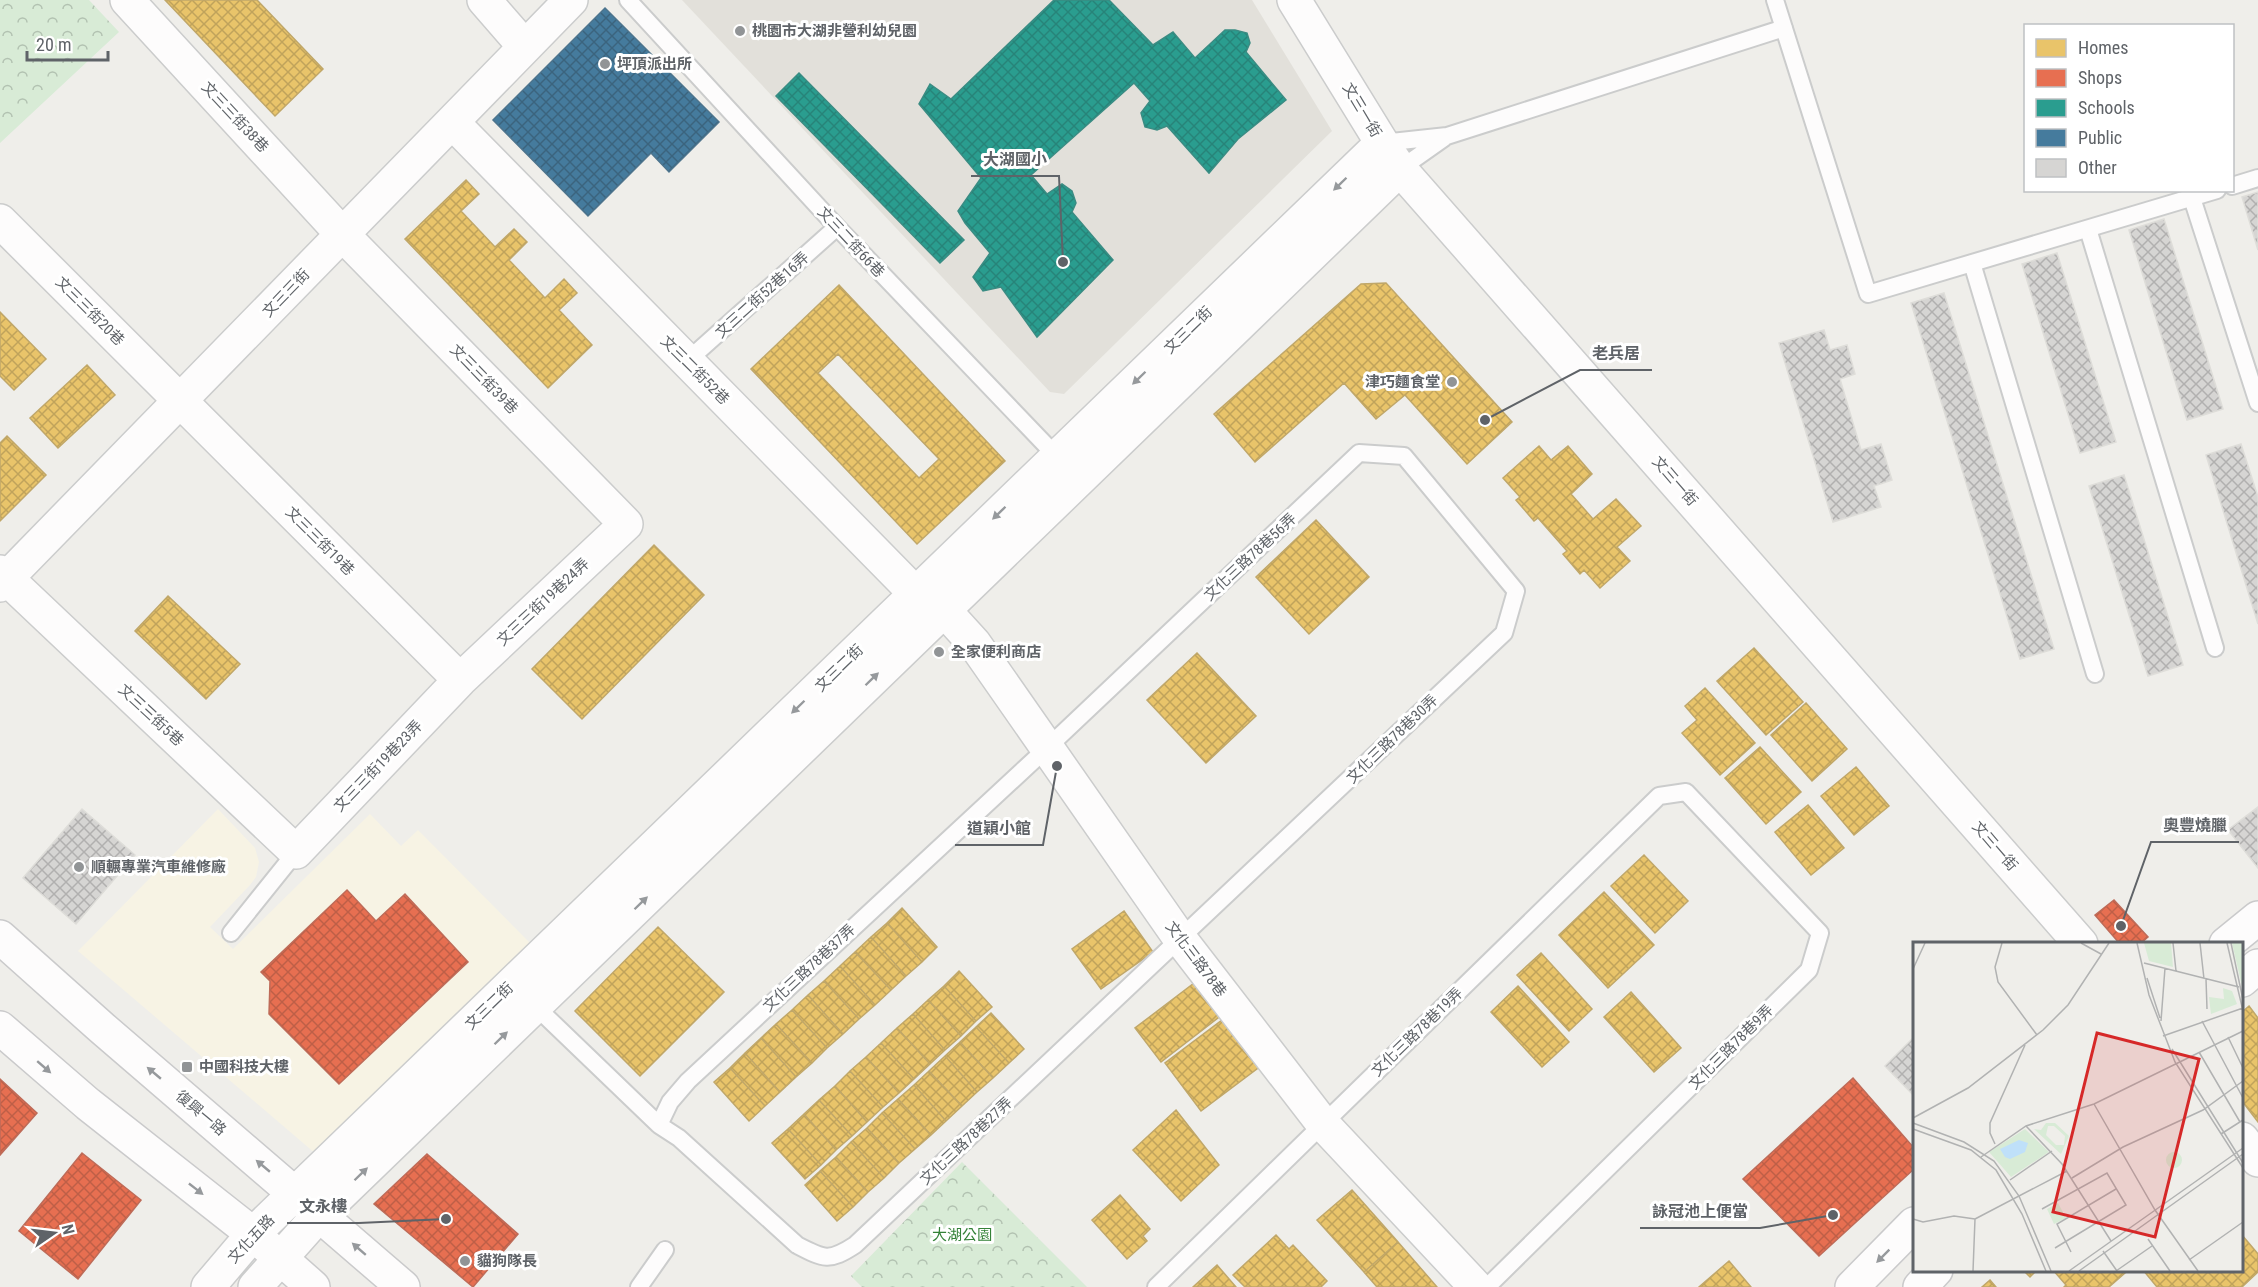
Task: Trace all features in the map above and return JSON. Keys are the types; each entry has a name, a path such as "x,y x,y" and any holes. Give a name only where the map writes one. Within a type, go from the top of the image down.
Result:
{"street":[{"name":"文三三街38巷","path":"127,0 343,235"},
{"path":"484,0 525,47"},
{"name":"文三三街","path":"2,578 180,402 571,0"},
{"name":"文三一街","path":"1294,0 1391,156 2079,942"},
{"name":"文三二街52巷","path":"453,123 916,594 944,610"},
{"name":"文三二街","path":"307,1204 523,995 916,594 1068,468 1391,156"},
{"name":"文三三街20巷","path":"0,221 180,402"},
{"name":"文三三街39巷","path":"343,235 626,524"},
{"name":"文三三街19巷","path":"180,402 460,680"},
{"name":"文三二街","path":"523,995 944,610 1068,468"},
{"name":"文三三街19巷24弄","path":"460,680 626,524"},
{"name":"文三三街5巷","path":"2,578 296,852"},
{"name":"文化三路78巷","path":"944,610 974,643 1181,940 1323,1124 1476,1287"},
{"name":"文三三街19巷23弄","path":"296,852 460,680"},
{"path":"2228,942 2258,918"},
{"name":"復興一路","path":"0,937 102,1028 403,1287"},
{"path":"2243,978 2258,966"},
{"path":"0,1028 88,1104 254,1234 313,1287"},
{"path":"2243,1141 2258,1160"},
{"path":"255,1287 280,1258 307,1204"},
{"name":"文化五路","path":"208,1287 254,1234 307,1204"},
{"path":"1852,1287 1913,1225"},
{"path":"1920,1287 1934,1272"}],"lane":[{"name":"文三二街66巷","path":"628,0 837,227 1068,468"},
{"path":"1775,0 1868,294 2211,192"},
{"path":"1391,156 1784,28"},
{"path":"1391,156 1448,136"},
{"path":"2234,185 2258,178"},
{"path":"2192,198 2258,403"},
{"name":"文三二街52巷16弄","path":"686,362 837,227"},
{"path":"2088,229 2215,648"},
{"path":"1972,263 2096,674"},
{"name":"文化三路78巷56弄","path":"1047,748 1359,453 1404,456 1456,519"},
{"name":"文化三路78巷30弄","path":"1181,940 1504,633 1516,591 1456,519"},
{"name":"文化三路78巷37弄","path":"659,1125 670,1102 687,1081 1047,748"},
{"name":"文化三路78巷19弄","path":"1156,1287 1659,796 1686,792"},
{"name":"文化三路78巷9弄","path":"1487,1287 1809,970 1820,933 1686,792"},
{"path":"231,933 296,852"},
{"name":"文化三路78巷27弄","path":"659,1125 679,1138 797,1245 819,1257 839,1256 855,1245 1181,940"},
{"path":"523,995 659,1125"},
{"path":"639,1287 665,1250"}],"shaded area":[{"path":"682,0 1252,0 1332,131 1064,394 1050,392"},
{"name":"中國科技大樓","path":"218,809 255,848 259,862 256,877 250,885 210,927 233,949 370,814 401,846 418,830 532,945 316,1154 78,951"}],"green space":[{"path":"0,0 89,0 119,32 0,143"},
{"name":"大湖公園","path":"962,1162 1087,1287 862,1287 851,1276"}],"building: Homes":[{"path":"165,0 257,0 323,69 275,116"},
{"path":"466,180 479,194 461,211 495,247 514,229 527,242 509,260 545,298 564,279 577,293 559,310 592,345 548,388 405,239"},
{"path":"1386,283 1512,422 1467,464 1405,395 1376,419 1344,383 1255,462 1214,414 1361,284"},
{"path":"839,285 1005,461 917,544 751,369","holes":["838,354 939,459 919,478 818,373"]},
{"path":"0,312 46,359 14,390 0,376"},
{"path":"87,365 115,395 58,448 30,418"},
{"path":"7,436 46,475 0,521 0,443"},
{"path":"1539,446 1551,460 1568,446 1592,474 1571,494 1593,519 1616,499 1641,526 1617,547 1630,561 1600,588 1584,570 1580,574 1563,554 1567,551 1538,518 1534,521 1516,500 1520,497 1503,478"},
{"path":"1316,520 1369,577 1309,634 1256,577"},
{"path":"654,545 704,595 582,719 532,669"},
{"path":"168,596 240,664 206,699 135,631"},
{"path":"1754,648 1803,702 1766,735 1717,681"},
{"path":"1197,653 1256,716 1206,763 1147,700"},
{"path":"1705,688 1755,743 1720,775 1682,733 1697,720 1685,706"},
{"path":"1806,703 1847,749 1812,781 1771,735"},
{"path":"1760,747 1801,792 1766,824 1725,778"},
{"path":"1856,767 1889,806 1854,835 1821,796"},
{"path":"1808,805 1844,848 1811,875 1775,832"},
{"path":"1644,855 1688,901 1655,933 1611,886"},
{"path":"1604,892 1654,945 1608,988 1559,935"},
{"path":"902,908 937,947 922,962 887,923"},
{"path":"1124,911 1153,952 1101,989 1072,949"},
{"path":"887,923 922,962 906,976 871,937"},
{"path":"658,927 724,992 640,1076 575,1011"},
{"path":"871,937 906,976 891,990 855,952"},
{"path":"855,952 891,990 875,1005 840,966"},
{"path":"1541,953 1592,1009 1569,1031 1517,975"},
{"path":"840,966 875,1005 859,1019 824,981"},
{"path":"959,971 992,1007 976,1021 944,986"},
{"path":"1202,977 1227,1011 1161,1062 1135,1028"},
{"path":"824,981 859,1019 843,1034 808,995"},
{"path":"944,986 976,1021 961,1036 928,1000"},
{"path":"1518,986 1569,1042 1542,1067 1491,1012"},
{"path":"1631,992 1681,1048 1654,1072 1604,1017"},
{"path":"808,995 843,1034 827,1048 792,1010"},
{"path":"928,1000 961,1036 945,1050 913,1014"},
{"path":"2249,1006 2258,1018 2258,1122 2243,1102 2243,1011"},
{"path":"792,1010 827,1048 812,1063 776,1024"},
{"path":"991,1013 1024,1049 1009,1063 976,1027"},
{"path":"913,1014 945,1050 930,1064 897,1028"},
{"path":"1230,1014 1266,1062 1201,1111 1165,1063"},
{"path":"776,1024 812,1063 796,1077 761,1038"},
{"path":"976,1027 1009,1063 993,1078 960,1042"},
{"path":"897,1028 930,1064 914,1079 881,1043"},
{"path":"761,1038 796,1077 780,1092 745,1053"},
{"path":"960,1042 993,1078 977,1092 945,1056"},
{"path":"881,1043 914,1079 899,1093 866,1057"},
{"path":"745,1053 780,1092 765,1106 730,1068"},
{"path":"945,1056 977,1092 962,1106 929,1071"},
{"path":"866,1057 899,1093 883,1107 850,1071"},
{"path":"730,1068 765,1106 749,1121 714,1082"},
{"path":"1913,1069 1913,1092 1902,1079"},
{"path":"850,1071 883,1107 867,1122 835,1086"},
{"path":"929,1071 962,1106 946,1121 914,1085"},
{"path":"914,1085 946,1121 931,1135 898,1099"},
{"path":"835,1086 867,1122 852,1136 819,1100"},
{"path":"898,1099 931,1135 915,1149 882,1113"},
{"path":"819,1100 852,1136 836,1150 804,1114"},
{"path":"1176,1110 1219,1165 1181,1201 1133,1150"},
{"path":"882,1113 915,1149 899,1163 867,1128"},
{"path":"804,1114 836,1150 821,1165 788,1129"},
{"path":"867,1128 899,1163 884,1178 851,1142"},
{"path":"788,1129 821,1165 805,1179 772,1143"},
{"path":"851,1142 884,1178 868,1192 836,1157"},
{"path":"836,1157 868,1192 853,1207 820,1171"},
{"path":"820,1171 853,1207 837,1221 805,1185"},
{"path":"1352,1190 1398,1242 1364,1272 1317,1220"},
{"path":"1120,1195 1150,1229 1143,1236 1147,1241 1127,1259 1092,1220"},
{"path":"1276,1235 1289,1249 1293,1245 1327,1281 1321,1287 1245,1287 1233,1275"},
{"path":"2243,1236 2258,1254 2258,1272 2242,1287 2157,1287 2145,1272 2243,1272"},
{"path":"1398,1242 1437,1287 1377,1287 1364,1272"},
{"path":"1729,1261 1751,1287 1699,1287"},
{"path":"1217,1265 1236,1287 1193,1287"},
{"path":"2025,1272 2035,1272 2030,1277"},
{"path":"2055,1272 2125,1273 2109,1287 2064,1287 2066,1285"},
{"path":"1990,1280 1996,1287 1982,1287"}],"building: Shops":[{"path":"347,890 376,921 405,894 468,962 339,1084 269,1014 270,981 261,972"},
{"path":"2114,900 2148,937 2142,942 2118,942 2095,915"},
{"path":"1853,1078 1913,1147 1913,1170 1819,1256 1743,1179"},
{"path":"0,1079 37,1113 0,1155"},
{"path":"82,1153 141,1200 78,1279 19,1231"},
{"path":"427,1154 518,1234 473,1287 374,1204"}],"building: Schools":[{"path":"1054,0 1109,0 1153,45 1173,32 1195,58 1225,30 1247,33 1250,43 1246,52 1286,100 1238,139 1209,173 1167,126 1157,130 1145,127 1141,113 1150,101 1134,83 1031,175 1047,194 1062,184 1072,191 1076,203 1072,212 1113,260 1037,337 1001,287 983,291 973,277 990,253 958,211 981,178 919,104 930,84 951,99"},
{"path":"799,73 964,240 940,263 776,96"}],"building: Public":[{"name":"坪頂派出所","path":"605,8 719,122 669,172 651,153 588,216 493,120"}],"building: Other":[{"path":"2258,192 2258,250 2242,197"},
{"path":"2164,219 2223,409 2187,420 2129,230"},
{"path":"2057,253 2116,442 2080,453 2022,264"},
{"path":"1944,293 2054,649 2020,659 1911,303"},
{"path":"1824,330 1830,350 1847,345 1855,374 1840,379 1861,450 1881,444 1892,480 1874,486 1881,507 1833,522 1779,343"},
{"path":"2241,444 2258,497 2258,624 2206,455"},
{"path":"2124,475 2183,665 2148,676 2089,486"},
{"path":"2258,807 2258,868 2228,830"},
{"name":"順輾專業汽車維修廠","path":"82,809 135,855 76,924 23,878"},
{"path":"1913,1038 1913,1095 1885,1066"}],"place":[{"name":"桃園市大湖非營利幼兒園","path":"740,31"},
{"name":"坪頂派出所","path":"605,64"},
{"name":"大湖國小","path":"1063,262"},
{"name":"津巧麵食堂","path":"1452,382"},
{"name":"老兵居","path":"1485,420"},
{"name":"全家便利商店","path":"939,652"},
{"name":"道穎小館","path":"1057,766"},
{"name":"順輾專業汽車維修廠","path":"79,867"},
{"name":"奧豐燒臘","path":"2121,926"},
{"name":"中國科技大樓","path":"187,1067"},
{"name":"詠冠池上便當","path":"1833,1215"},
{"name":"文永樓","path":"446,1219"},
{"name":"貓狗隊長","path":"465,1261"}]}
